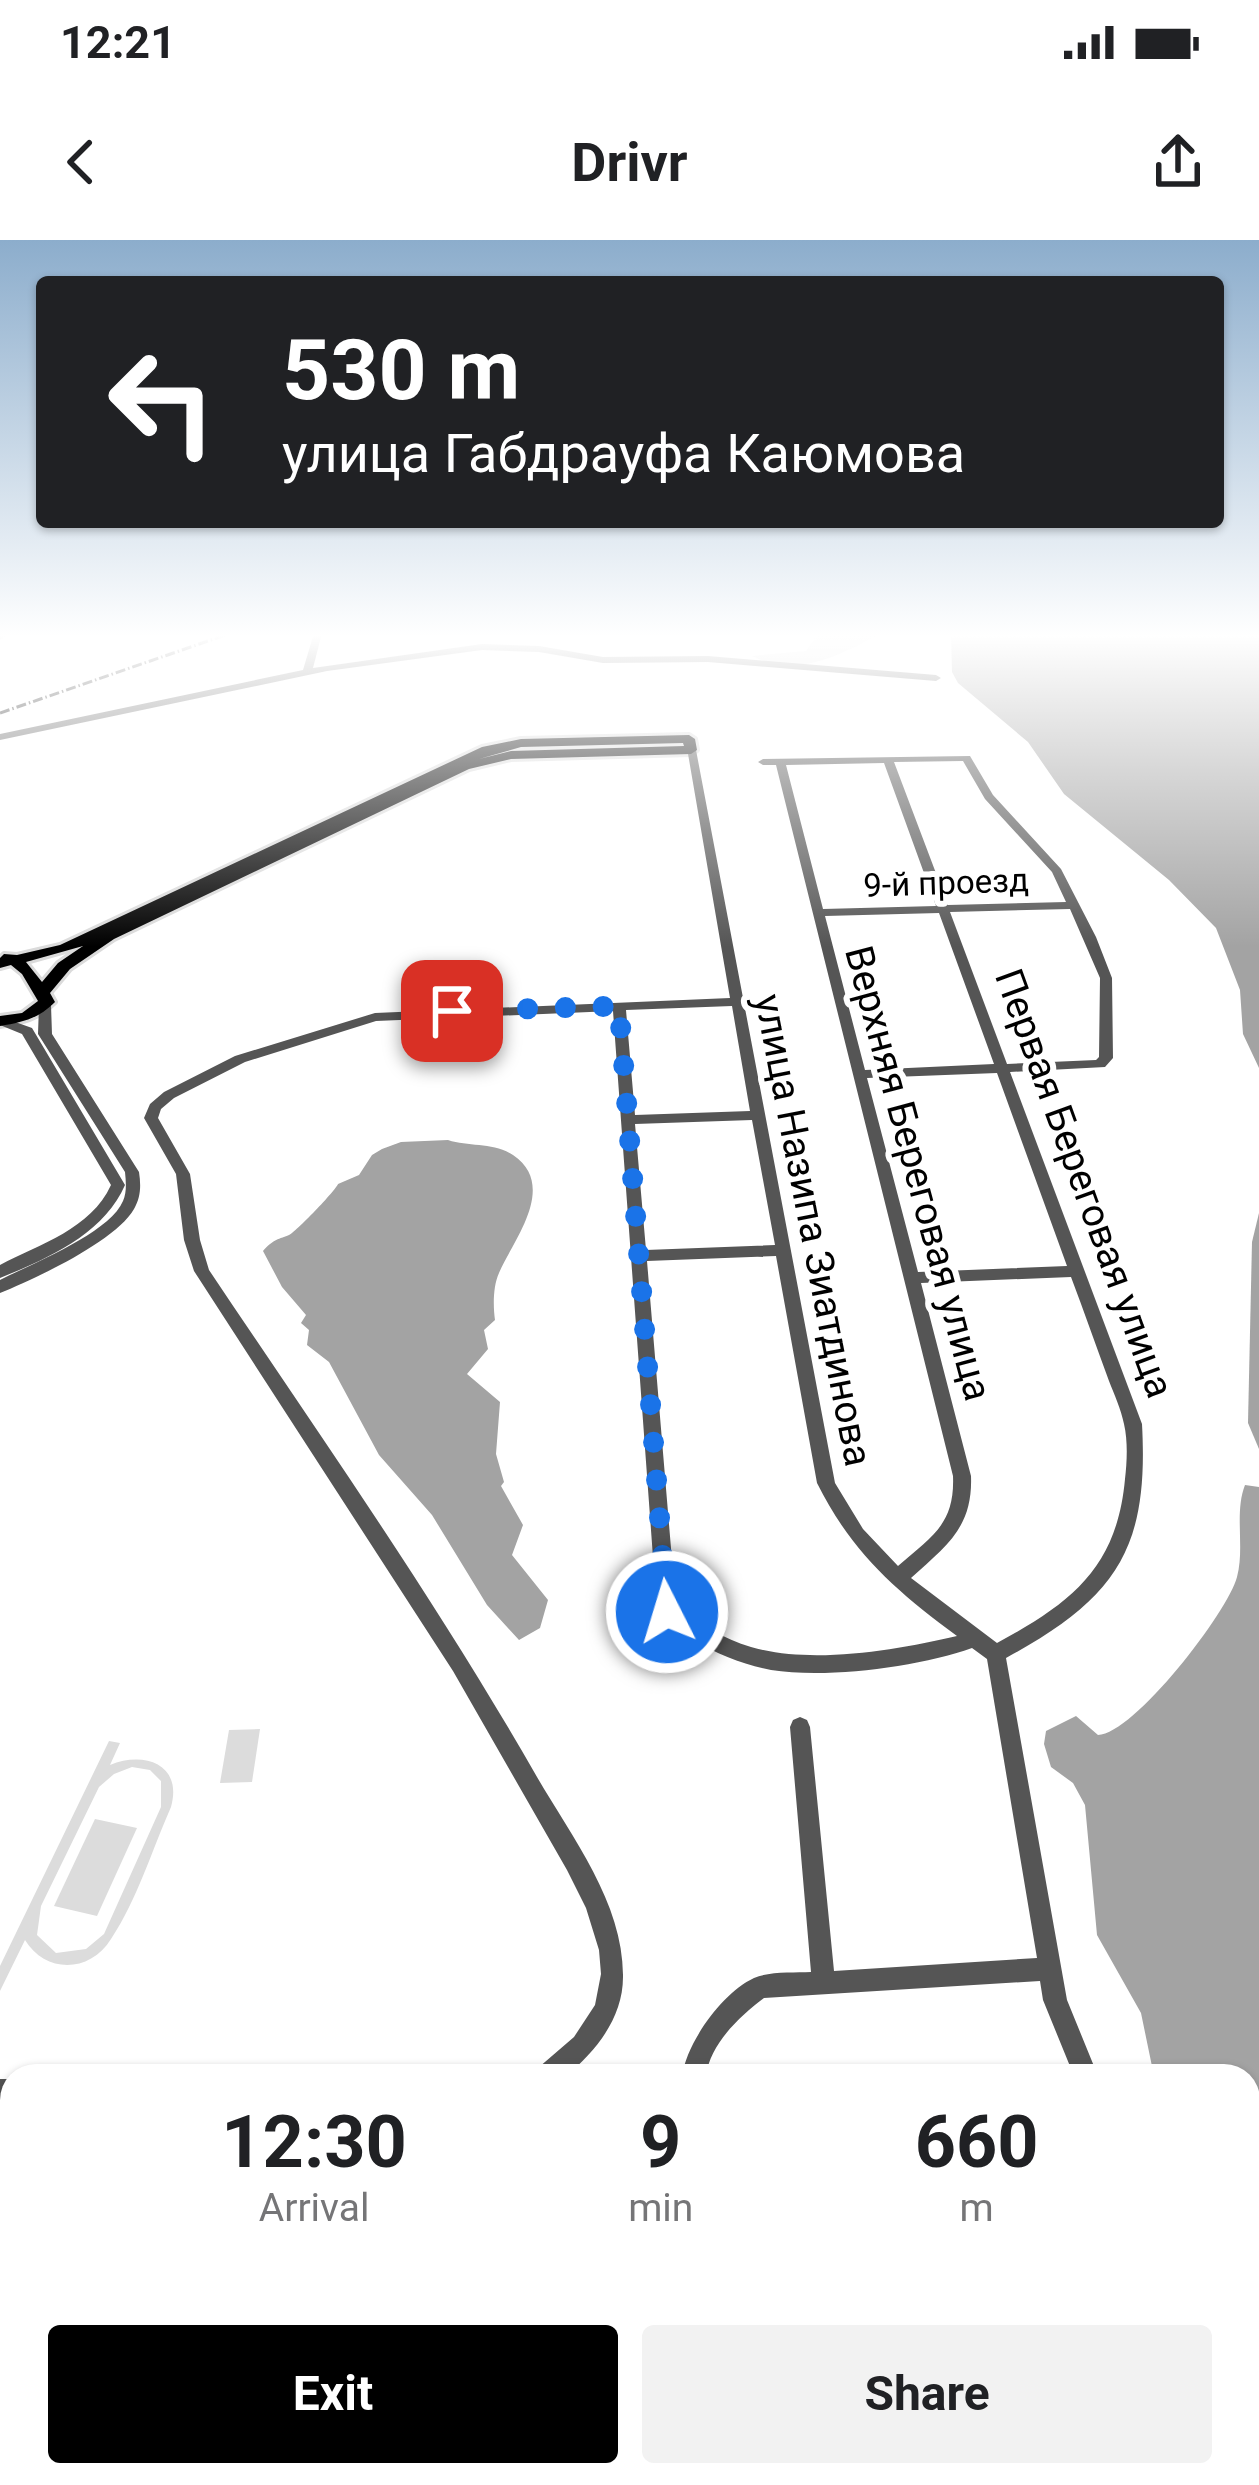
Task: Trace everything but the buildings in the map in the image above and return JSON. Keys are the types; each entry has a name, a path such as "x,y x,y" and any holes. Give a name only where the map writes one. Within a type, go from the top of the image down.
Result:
{"main road":[{"path":"2,1022 27,1017 83,950 458,769 552,748 689,739 691,750"},
{"path":"8,963 65,949 469,758 520,743 552,748"},
{"path":"0,950 44,998"}],"street":[{"name":"улица Назипа Зиатдинова","path":"691,750 826,1483 849,1527 899,1577 996,1654"},
{"path":"861,1074 1094,1066 1106,1058 1106,978 1057,871 985,793 966,758 888,759"},
{"name":"Верхняя Береговая улица","path":"888,759 771,762 819,913 946,1402 964,1495 952,1531 899,1577"},
{"name":"Первая Береговая улица","path":"888,759 1132,1424 1135,1499 1119,1549 1094,1588 1047,1628 996,1654"},
{"name":"9-й проезд","path":"819,913 1075,905"},
{"path":"0,1287 113,1222 129,1206 134,1189 132,1172 45,1034 44,998"},
{"path":"560,2064 586,2042 610,1996 610,1947 596,1902 480,1692 202,1271 192,1240 183,1174 151,1118 155,1107 170,1095 266,1048 380,1016 737,1002"},
{"path":"619,1006 667,1612 704,1639 775,1662 926,1655 975,1638"},
{"path":"0,1272 99,1215 114,1200 118,1185 27,1031 2,1022"},
{"path":"627,1120 758,1115"},
{"path":"638,1256 783,1250"},
{"path":"913,1278 1076,1271"},
{"path":"996,1654 1055,2000 1081,2064"},
{"path":"800,1727 824,1985"},
{"path":"696,2064 747,1995 760,1987 1049,1969"}],"shaded area":[{"path":"1023,738 1259,738 1259,1068 1243,1034 1240,990 1216,928 1169,880 1064,794"},
{"path":"448,1140 513,1155 532,1182 528,1214 497,1278 495,1320 484,1330 488,1349 467,1374 500,1402 496,1454 501,1486 523,1525 512,1555 548,1600 540,1628 519,1640 487,1605 432,1515 379,1455 329,1362 307,1345 309,1330 301,1323 306,1315 282,1287 263,1251 293,1232 338,1184 359,1175 382,1149 401,1142"},
{"path":"1259,1213 1259,1449 1248,1423 1252,1242"},
{"path":"1245,1485 1259,1487 1259,2064 1152,2064 1141,2013 1097,1935 1085,1805 1073,1783 1051,1767 1044,1744 1046,1731 1076,1716 1098,1735 1114,1729 1178,1669 1217,1616 1237,1577"},
{"path":"260,1729 252,1782 220,1783 229,1730"},
{"path":"109,1741 120,1743 110,1765 147,1761 166,1771 173,1792 171,1807 129,1908 102,1950 91,1959 67,1965 44,1959 25,1940 0,1991 0,1966","holes":["132,1767 150,1770 161,1781 161,1807 104,1934 86,1949 56,1953 37,1935 41,1906 99,1787"]},
{"path":"95,1819 137,1828 97,1916 54,1906"}],"route":[{"path":"452,1011 619,1006 667,1612"}]}
